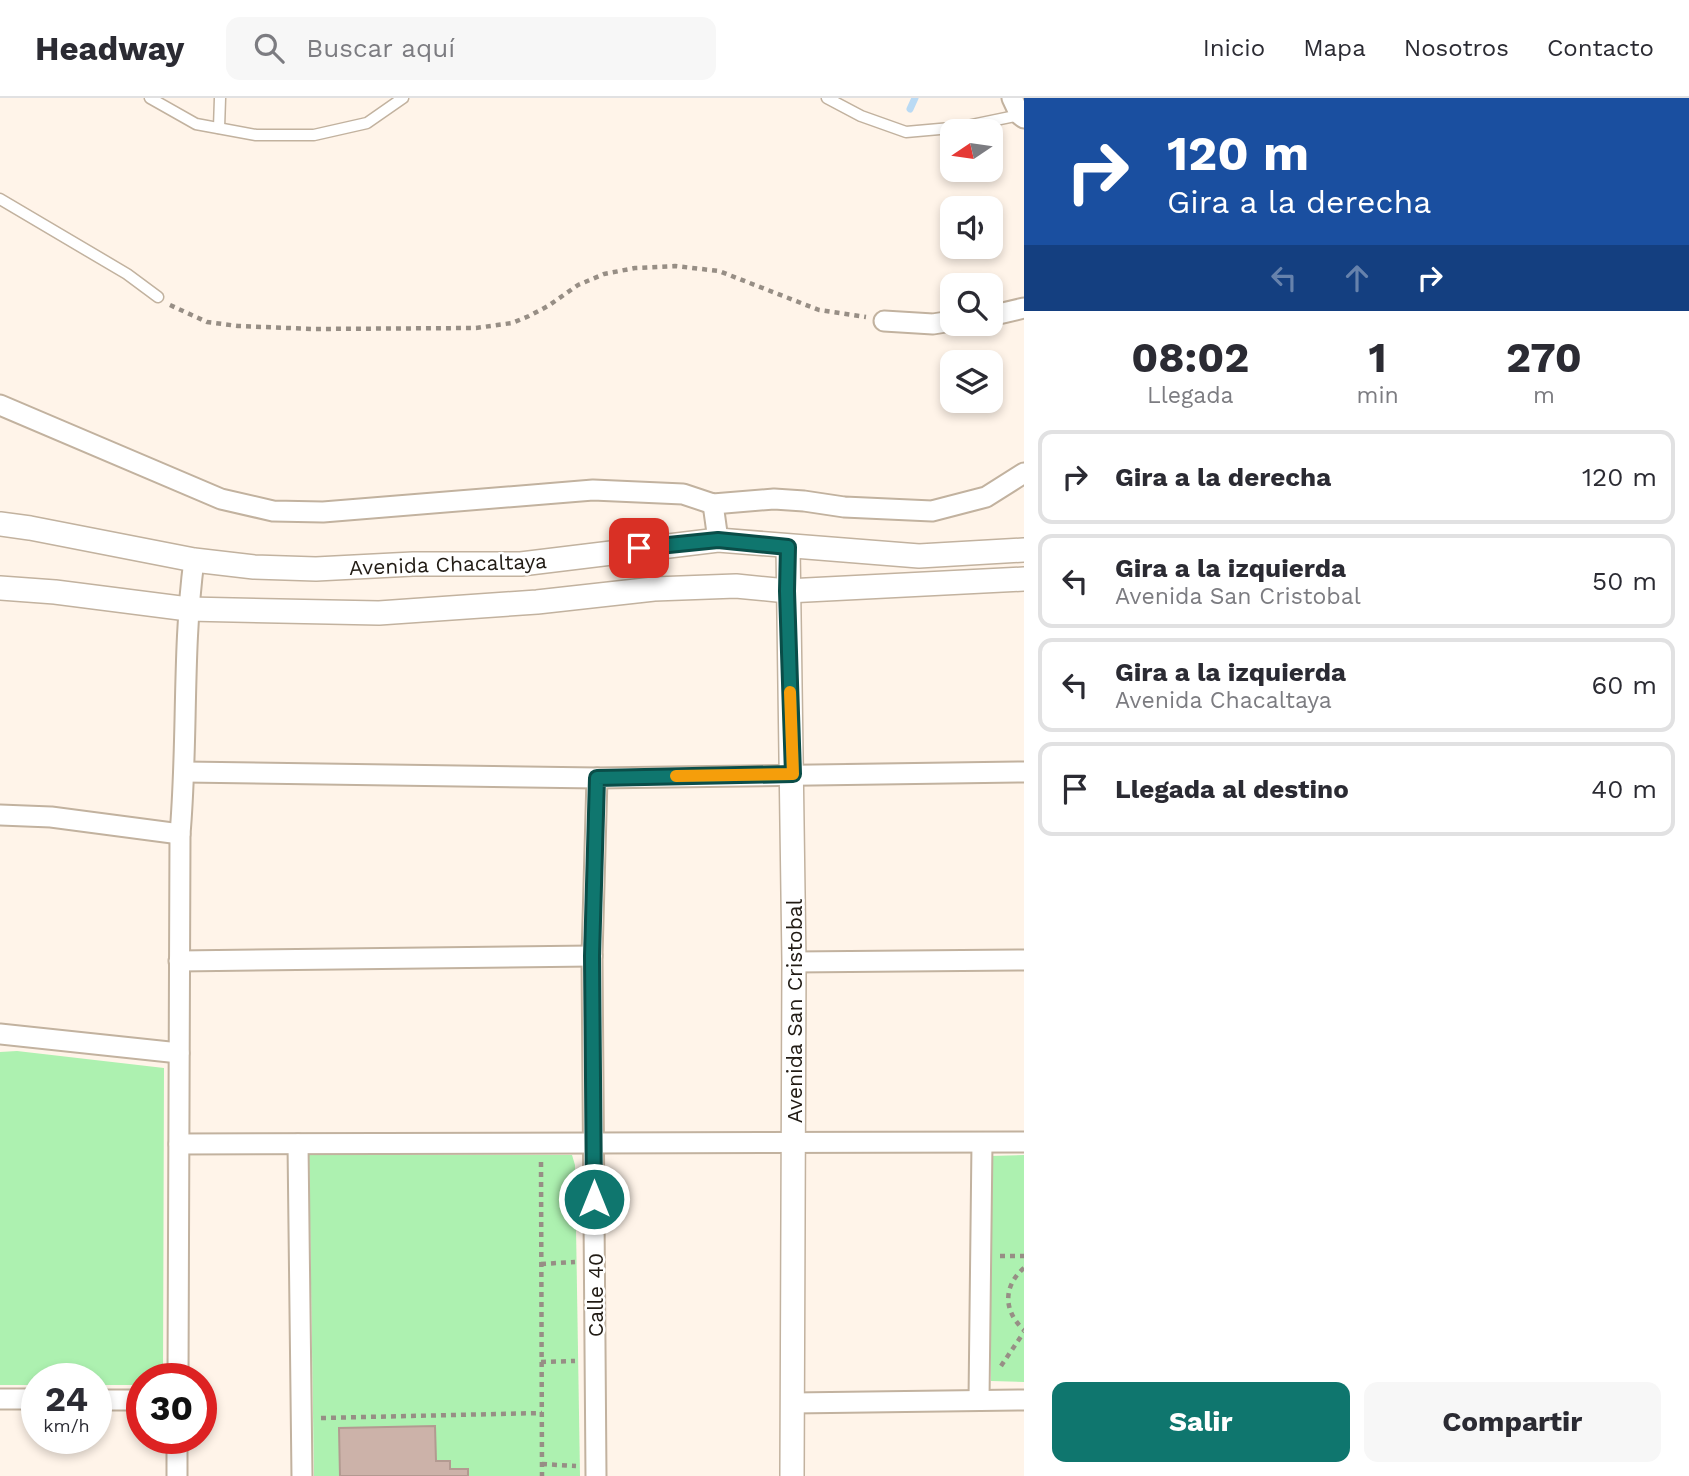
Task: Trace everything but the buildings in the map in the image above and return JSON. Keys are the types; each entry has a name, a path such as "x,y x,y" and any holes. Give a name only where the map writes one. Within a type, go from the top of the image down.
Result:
{"street":[{"path":"1003,313 1024,308"},
{"path":"884,321 940,323"},
{"path":"0,405 221,499 273,511 323,512 593,490 683,494 713,504 774,499 844,507 932,511 986,497 1024,472"},
{"path":"713,504 718,540"},
{"name":"Avenida Chacaltaya","path":"0,524 194,560 254,567 316,569 413,564 521,564 718,540 919,556 1024,550"},
{"name":"Avenida San Cristobal","path":"788,547 793,774 795,1144 792,1476"},
{"path":"178,1363 180,834 185,772 188,609 194,560"},
{"path":"0,588 55,592 188,609 379,612 537,602 654,589 736,586 787,591 1024,579"},
{"path":"185,772 597,778 1024,772"},
{"name":"Calle 40","path":"588,1471 594,1144 592,956 597,778"},
{"path":"0,815 51,817 180,834"},
{"path":"179,961 592,956"},
{"path":"794,962 1024,960"},
{"path":"0,1034 179,1053"},
{"path":"179,1144 1024,1142"},
{"path":"979,1399 982,1143"},
{"path":"298,1144 302,1476"},
{"path":"0,1399 21,1399"},
{"path":"793,1403 979,1399 1024,1401"},
{"path":"177,1454 177,1476"}],"lane":[{"path":"150,98 196,124 256,135 314,135 367,123 403,98"},
{"path":"219,128 220,98"},
{"path":"827,98 861,116 906,132 962,127 1019,110"},
{"path":"0,199 127,274 158,297"}],"path":[{"path":"158,297 193,317 222,324 326,329 476,328 512,323 529,316 578,285 604,274 620,270 675,266 719,271 819,310 884,321"},
{"path":"541,1155 542,1476"},
{"path":"990,1255 1024,1256"},
{"path":"541,1264 577,1262"},
{"path":"998,1371 1024,1331 1010,1312 1007,1299 1009,1286 1024,1268"},
{"path":"541,1362 578,1361"},
{"path":"314,1418 542,1413"},
{"path":"542,1464 588,1471"}],"green space":[{"path":"17,1051 164,1068 163,1363 126,1363 126,1385 112,1385 112,1363 21,1363 21,1385 0,1385 0,1052"},
{"path":"309,1155 572,1155 575,1165 580,1476 314,1476"},
{"path":"1024,1155 1024,1382 991,1381 990,1156"}],"waterway":[{"path":"910,109 915,98"}],"slow traffic":[{"path":"676,776 793,774 790,692"}],"route":[{"path":"594,1199 592,956 597,778 793,774 788,547 718,540 639,548"}]}
